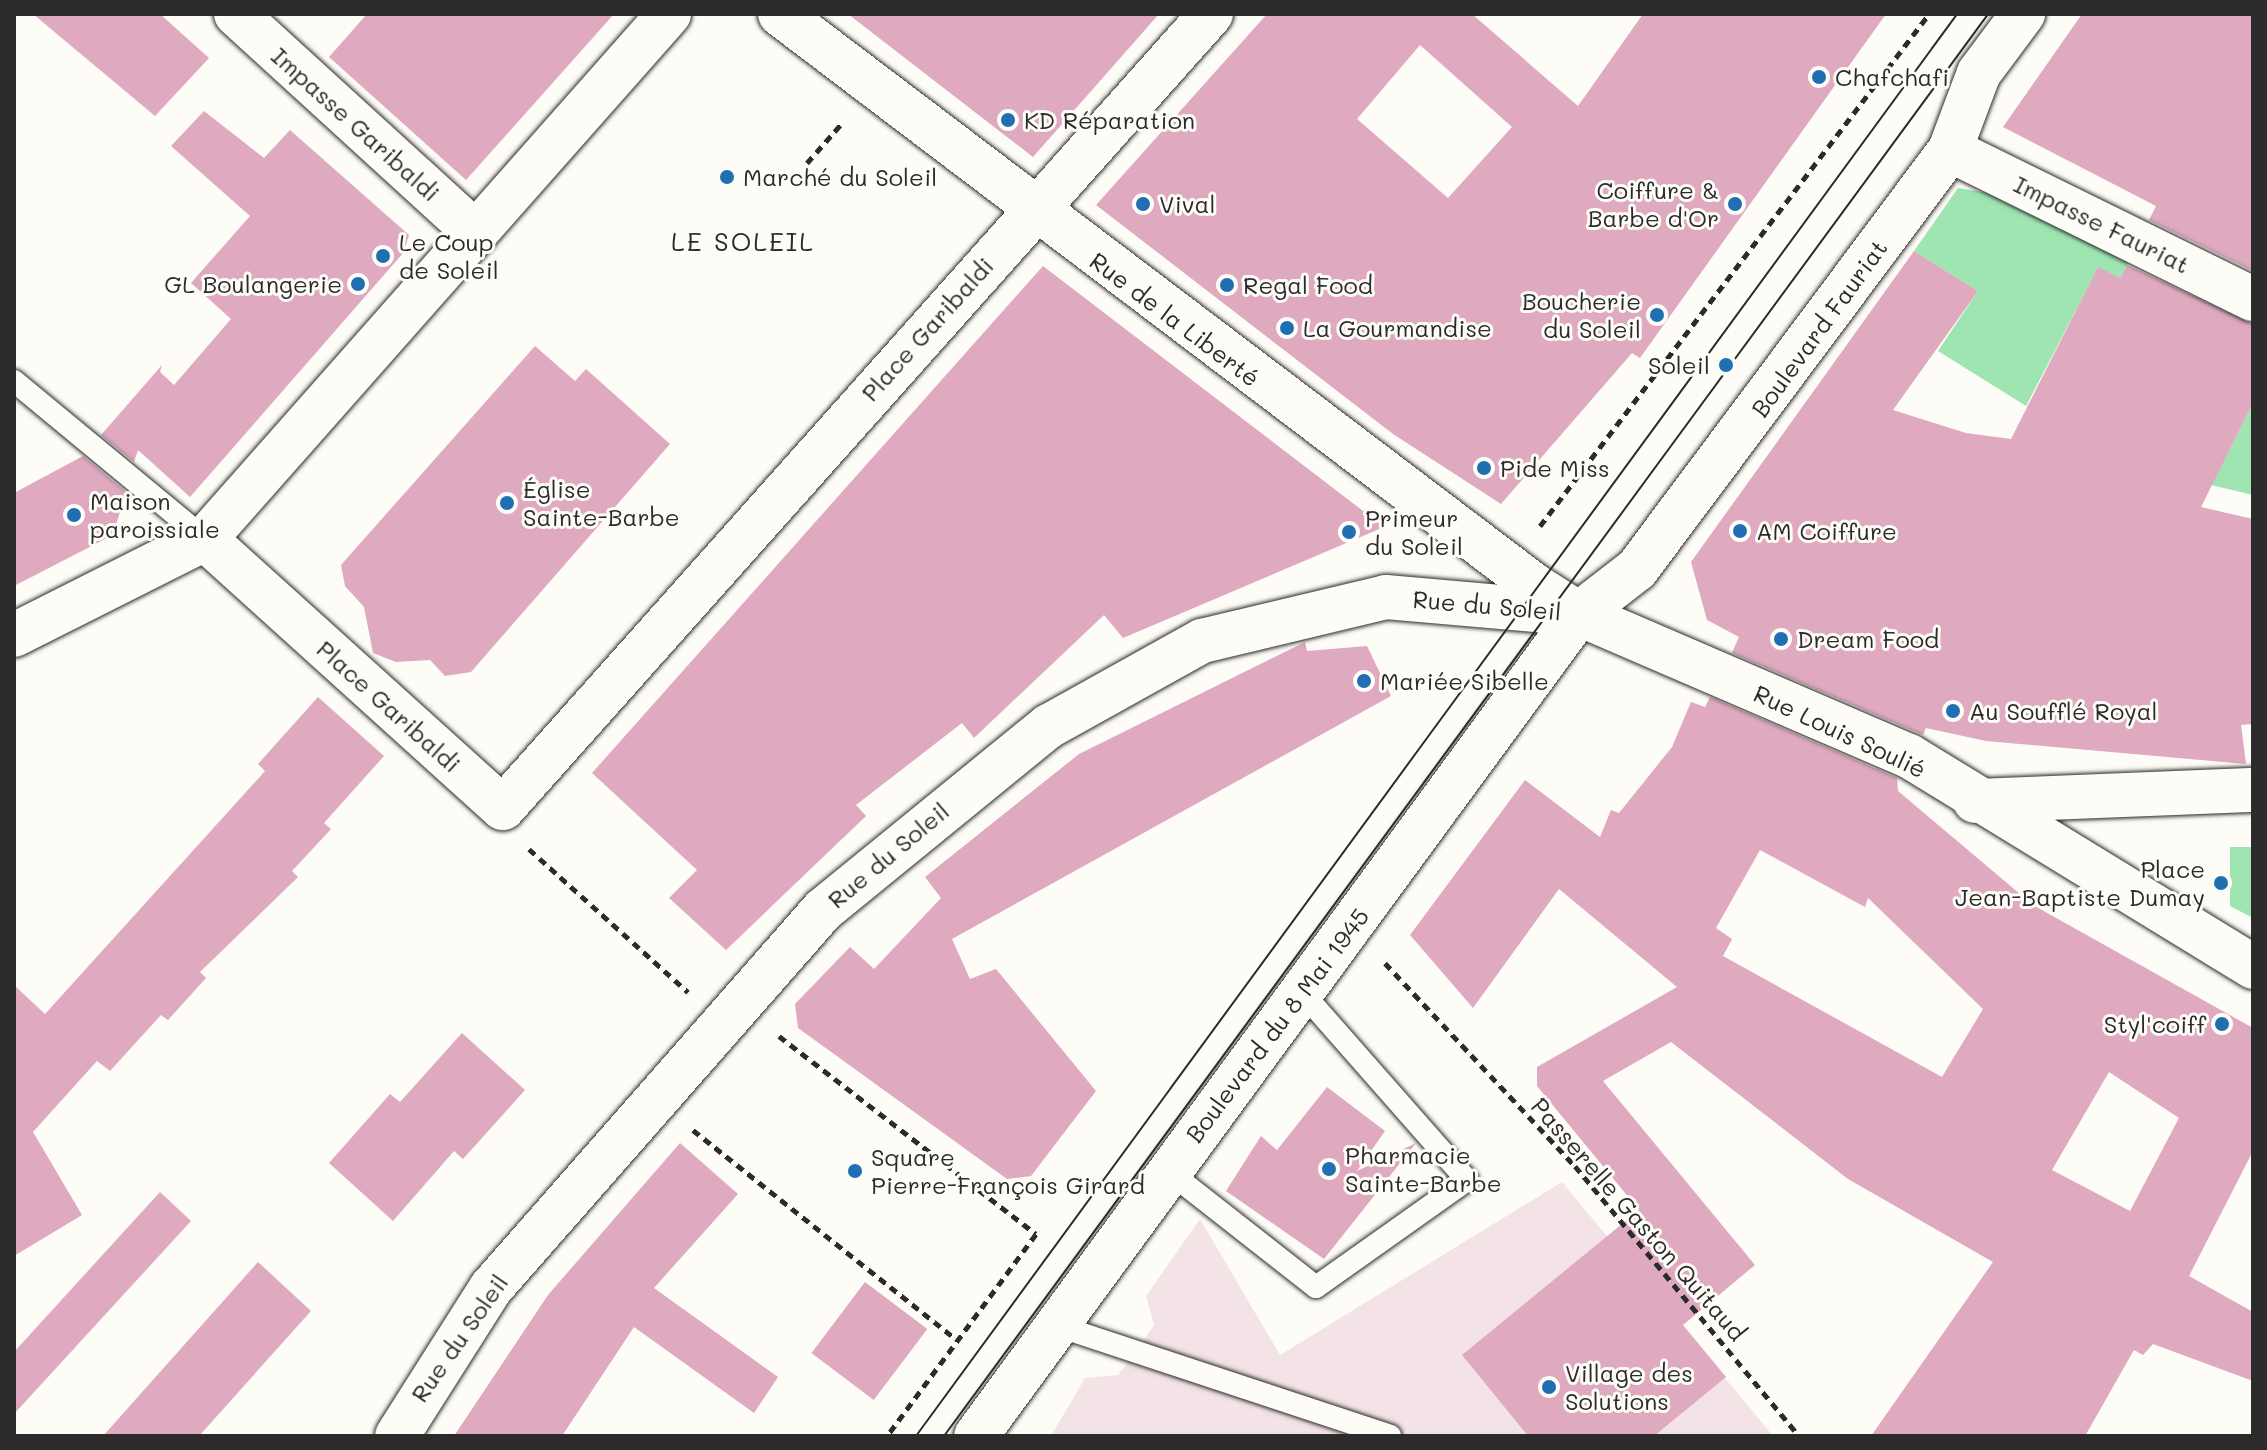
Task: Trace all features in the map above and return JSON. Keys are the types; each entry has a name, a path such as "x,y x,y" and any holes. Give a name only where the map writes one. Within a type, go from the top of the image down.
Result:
{"street":[{"name":"Impasse Garibaldi","path":"236,14 476,233"},
{"path":"14,635 205,539 669,14"},
{"name":"Rue de la Liberté","path":"780,14 1032,211 1508,567 1579,614"},
{"name":"Place Garibaldi","path":"205,539 503,808 1032,211 1211,14"},
{"name":"Boulevard Fauriat","path":"1579,614 1666,536 1950,150 1979,73 2023,14"},
{"name":"Impasse Fauriat","path":"1950,150 2253,299"},
{"name":"Rue du Soleil","path":"397,1436 491,1288 823,910 1037,735 1202,641 1386,597 1482,602 1579,614"},
{"name":"Rue Louis Soulié","path":"1579,614 1909,756 1975,801 2253,967"},
{"name":"Boulevard du 8 Mai 1945","path":"976,1436 1579,614"},
{"path":"1975,801 2253,790"}],"lane":[{"path":"14,381 205,539"},
{"path":"1168,1171 1316,1287 1467,1180 1302,992"},
{"path":"1055,1325 1390,1436"}],"path":[{"path":"1508,567 1929,14"},
{"path":"807,163 838,128"},
{"path":"503,808 527,848 730,1013 1036,1234 887,1436"},
{"name":"Passerelle Gaston Quitaud","path":"1354,921 1407,992 1575,1166 1799,1436"},
{"path":"654,1099 956,1339"}],"shaded area":[{"path":"1562,1182 1773,1436 1051,1436 1085,1378 1118,1375 1136,1352 1154,1325 1146,1296 1200,1219 1280,1355"}],"green space":[{"path":"1958,188 1995,194 2128,263 2120,278 2098,268 2026,406 1938,351 1978,291 1914,251"},
{"path":"2253,403 2253,495 2207,484 2229,451"},
{"path":"2230,847 2253,847 2253,918 2230,906"}],"building":[{"path":"33,14 160,14 209,58 155,116"},
{"path":"367,14 614,14 466,180 329,57"},
{"path":"848,14 1159,14 1033,157"},
{"path":"1267,14 1472,14 1578,106 1643,14 1886,14 1640,358 1632,353 1501,504 1393,434 1096,205","holes":["1420,45 1512,127 1448,198 1357,119"]},
{"path":"2082,14 2253,14 2253,271 2149,220 2156,206 2003,127"},
{"path":"204,111 264,158 290,130 409,235 404,252 190,497 138,450 134,462 101,435 162,365 160,372 174,385 231,319 191,283 250,216 171,146"},
{"path":"1914,251 1978,291 1893,410 1966,433 2011,439 2098,267 2120,278 2127,265 2253,324 2253,403 2201,507 2253,519 2253,724 2241,725 2246,764 1986,741 1926,728 1923,735 1732,653 1739,637 1707,620 1691,562"},
{"path":"1043,266 1384,527 1123,638 1104,615 974,738 962,723 856,805 866,816 726,950 669,898 697,870 592,773"},
{"name":"Église Sainte-Barbe","path":"535,346 575,381 586,369 670,444 471,672 445,676 430,660 396,662 373,653 364,607 345,586 341,565"},
{"path":"83,456 126,492 113,535 14,586 14,493"},
{"path":"1305,642 1307,651 1367,646 1391,696 952,939 970,979 996,969 1096,1091 1031,1176 1007,1179 798,1028 795,1004 850,947 874,969 941,898 925,877 1079,754"},
{"path":"318,697 384,756 324,823 331,829 292,871 298,877 200,972 206,978 168,1020 161,1015 110,1071 97,1061 33,1132 82,1215 14,1256 14,985 45,1014 265,771 258,764"},
{"path":"1710,697 1897,778 1898,791 2033,905 2253,1028 2253,1151 2189,1276 2253,1312 2253,1381 2153,1344 2143,1355 2134,1350 2085,1436 1871,1436 1993,1262 1848,1179 1671,1042 1603,1081 1755,1265 1683,1325 1726,1377 1654,1436 1528,1436 1462,1355 1639,1210 1537,1086 1537,1067 1677,987 1559,889 1473,1008 1410,935 1525,780 1600,837 1611,810 1619,813 1672,747 1691,702 1705,707","holes":["1760,850 1865,907 1868,898 1983,1009 1942,1077 1723,956 1732,939 1716,928","2109,1072 2179,1118 2130,1211 2052,1170"]},
{"path":"462,1033 525,1090 463,1159 454,1151 393,1221 329,1163 390,1094 400,1102"},
{"name":"Pharmacie Sainte-Barbe","path":"1327,1087 1385,1131 1357,1171 1416,1143 1324,1259 1226,1191 1261,1136 1277,1150"},
{"path":"680,1143 738,1194 654,1288 778,1377 754,1413 634,1327 562,1436 454,1436 548,1295"},
{"path":"160,1192 191,1221 14,1414 14,1352"},
{"path":"258,1262 311,1311 199,1436 103,1436"},
{"path":"865,1282 927,1329 874,1400 811,1353"}],"tram line":[{"path":"916,1436 1957,14"},
{"path":"944,1436 1988,14"}],"place":[{"name":"Chafchafi","path":"1819,77"},
{"name":"KD Réparation","path":"1008,120"},
{"name":"Marché du Soleil","path":"727,177"},
{"name":"Vival","path":"1143,204"},
{"name":"Coiffure & Barbe d'Or","path":"1735,204"},
{"name":"Le Coup de Soleil","path":"383,256"},
{"name":"GL Boulangerie","path":"358,284"},
{"name":"Regal Food","path":"1227,285"},
{"name":"Boucherie du Soleil","path":"1657,315"},
{"name":"La Gourmandise","path":"1287,328"},
{"name":"Soleil","path":"1726,365"},
{"name":"Pide Miss","path":"1484,468"},
{"name":"Église Sainte-Barbe","path":"507,503"},
{"name":"Maison paroissiale","path":"74,515"},
{"name":"AM Coiffure","path":"1740,531"},
{"name":"Primeur du Soleil","path":"1349,532"},
{"name":"Dream Food","path":"1781,639"},
{"name":"Mariée Sibelle","path":"1364,681"},
{"name":"Au Soufflé Royal","path":"1953,711"},
{"name":"Place Jean-Baptiste Dumay","path":"2221,883"},
{"name":"Styl'coiff","path":"2222,1024"},
{"name":"Pharmacie Sainte-Barbe","path":"1329,1169"},
{"name":"Square Pierre-François Girard","path":"855,1171"},
{"name":"Village des Solutions","path":"1549,1387"}],"district":[{"name":"LE SOLEIL","path":"743,242"}]}
